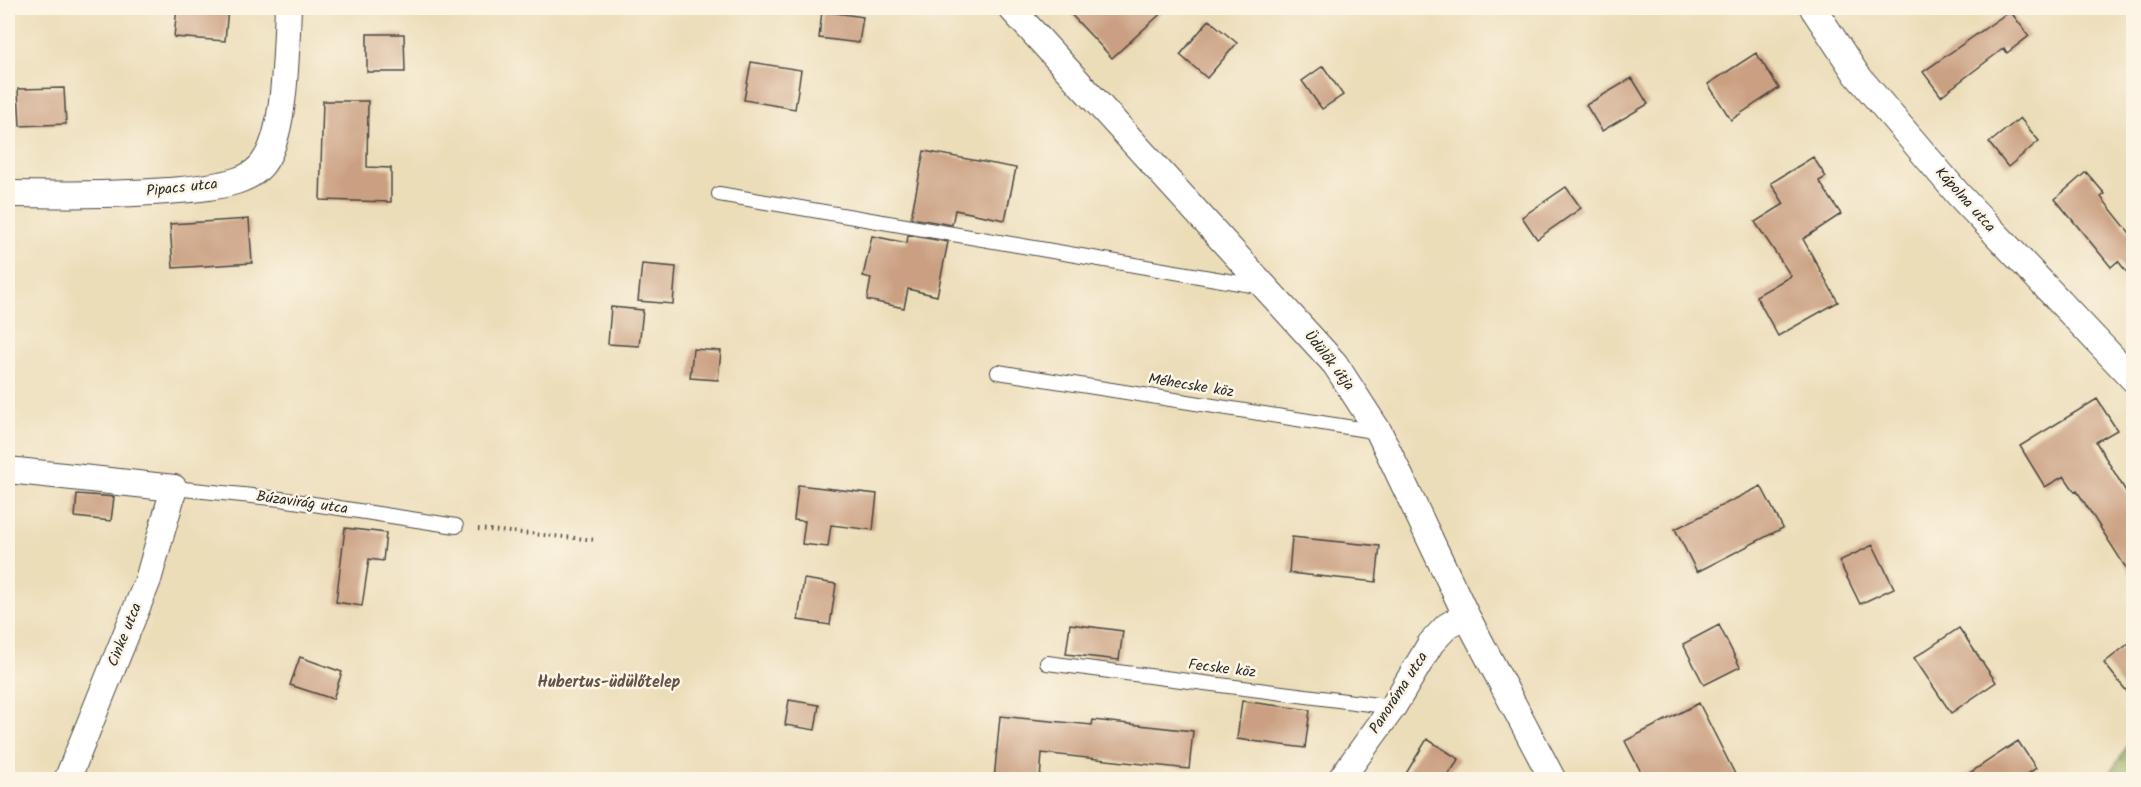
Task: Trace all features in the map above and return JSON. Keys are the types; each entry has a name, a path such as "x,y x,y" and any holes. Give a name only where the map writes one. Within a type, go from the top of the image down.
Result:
{"street":[{"name":"Pipacs utca","path":"8,194 112,195 201,188 237,181 255,172 267,156 276,134 281,104 288,8"},
{"name":"Üdülők útja","path":"1011,8 1335,364 1379,432 1466,615 1553,780"},
{"name":"Kápolna utca","path":"1813,8 1857,75 1958,194 2133,380"},
{"name":"Búzavirág utca","path":"8,470 174,488"},
{"name":"Cinke utca","path":"67,780 148,580 174,488"},
{"name":"Panoráma utca","path":"1340,780 1393,707 1431,643 1447,626 1466,615"}],"lane":[{"path":"719,194 1268,288"},
{"name":"Méhecske köz","path":"998,372 1379,432"},
{"name":"Búzavirág utca","path":"174,488 281,499 456,526"},
{"name":"Fecske köz","path":"1047,663 1393,707"}],"path":[{"path":"456,526 597,540"}],"green space":[{"path":"2133,739 2133,779 2106,779 2128,745"}],"building":[{"path":"177,8 228,8 225,41 174,37"},
{"path":"1065,8 1167,8 1112,58"},
{"path":"822,11 863,17 859,43 819,38"},
{"path":"2010,11 2029,36 2007,53 2004,48 1941,96 1923,72"},
{"path":"1209,20 1237,43 1207,78 1180,55"},
{"path":"367,34 404,34 405,72 367,72"},
{"path":"1756,53 1779,88 1731,120 1708,84"},
{"path":"751,62 801,70 795,109 744,100"},
{"path":"1323,66 1343,95 1322,109 1302,81"},
{"path":"1632,78 1648,104 1602,131 1586,105"},
{"path":"64,88 66,124 20,126 18,89"},
{"path":"323,101 368,101 367,167 391,168 391,202 320,200"},
{"path":"2020,118 2039,141 2008,167 1989,143"},
{"path":"924,151 1016,168 1005,220 955,210 952,225 911,218"},
{"path":"1813,157 1826,177 1819,181 1841,214 1803,239 1838,302 1778,336 1756,296 1791,276 1755,222 1784,204 1771,183"},
{"path":"2086,172 2105,194 2101,197 2133,237 2133,280 2118,261 2111,267 2055,199"},
{"path":"1566,187 1581,208 1537,239 1522,217"},
{"path":"249,219 252,263 173,268 170,224"},
{"path":"908,235 948,242 937,296 908,289 904,308 867,300 871,278 863,276 872,236 907,243"},
{"path":"642,264 676,267 673,304 638,301"},
{"path":"611,307 643,310 639,346 608,344"},
{"path":"693,349 721,351 718,380 690,378"},
{"path":"2097,399 2117,430 2096,442 2133,503 2133,579 2077,491 2075,492 2064,476 2045,487 2020,446"},
{"path":"798,485 877,494 873,530 831,525 828,547 802,544 805,521 794,520"},
{"path":"1761,486 1783,528 1697,572 1675,529"},
{"path":"77,494 114,497 111,521 75,517"},
{"path":"345,528 386,533 383,561 369,559 362,606 336,602"},
{"path":"1292,537 1380,546 1376,582 1289,573"},
{"path":"1873,545 1894,588 1860,604 1839,561"},
{"path":"804,579 836,584 830,625 798,620"},
{"path":"1070,624 1123,631 1119,660 1066,654"},
{"path":"1719,625 1740,667 1704,685 1683,644"},
{"path":"1959,628 1996,682 1951,713 1914,658"},
{"path":"2133,640 2133,699 2104,663"},
{"path":"300,657 342,672 333,699 290,685"},
{"path":"789,700 819,705 815,730 785,725"},
{"path":"1242,701 1310,710 1305,748 1237,739"},
{"path":"1699,703 1738,780 1645,780 1625,741"},
{"path":"1000,716 1092,725 1093,720 1193,731 1189,769 1042,753 1040,780 994,780"},
{"path":"1427,739 1459,759 1445,780 1402,780"},
{"path":"2018,741 2036,768 2019,780 1959,780"}],"district":[{"name":"Hubertus-üdülőtelep","path":"609,682"}]}
